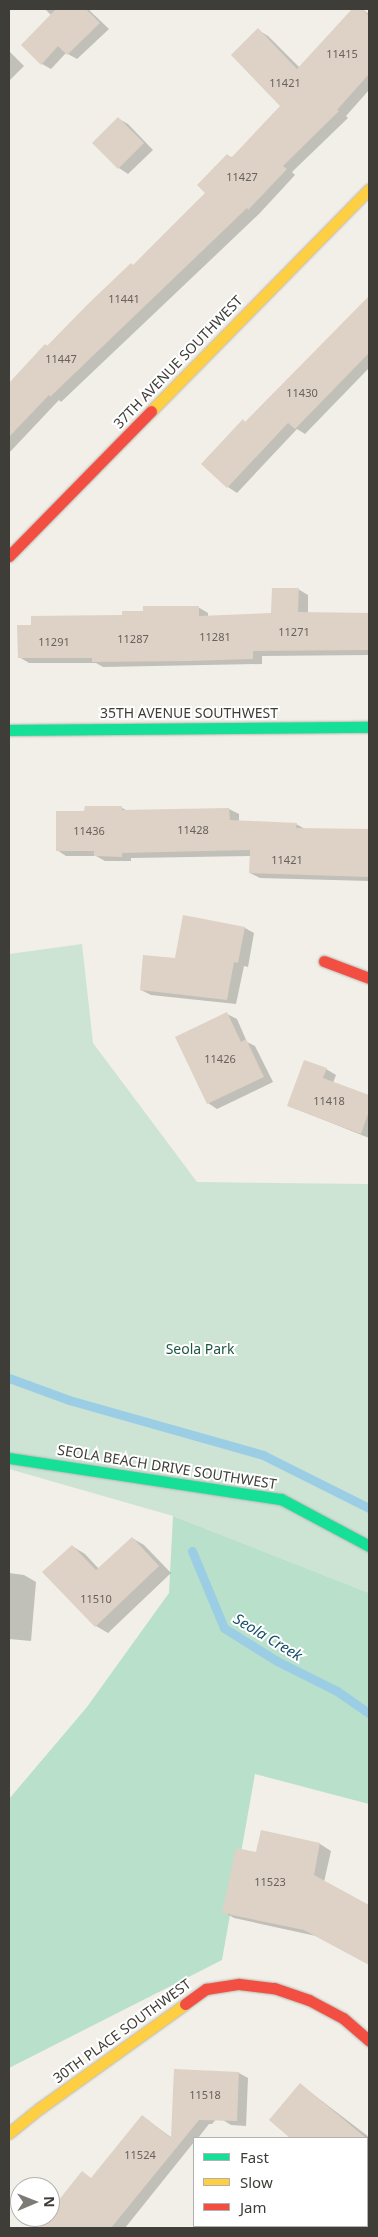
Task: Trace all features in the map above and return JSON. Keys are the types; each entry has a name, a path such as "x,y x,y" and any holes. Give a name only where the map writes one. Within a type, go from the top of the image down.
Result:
{"street":[{"name":"37TH AVENUE SOUTHWEST","path":"9,556 369,189"},
{"name":"35TH AVENUE SOUTHWEST","path":"9,730 369,726"},
{"path":"324,961 369,978"},
{"name":"SEOLA BEACH DRIVE SOUTHWEST","path":"9,1458 281,1499 369,1546"},
{"name":"30TH PLACE SOUTHWEST","path":"9,2133 40,2108 206,1989 239,1984 274,1988 309,2000 343,2018 369,2041"}],"green space":[{"name":"Seola Park","path":"82,944 93,1043 197,1182 369,1184 369,1593 173,1516 9,1469 9,954"},
{"path":"173,1516 369,1593 369,1804 255,1774 222,1960 9,2068 9,1799 87,1707 169,1593"}],"building":[{"path":"56,9 86,9 100,23 67,55 58,46 41,65 21,45"},
{"path":"352,9 362,9 369,16 369,74 337,110 339,111 283,166 287,169 248,210 247,208 50,397 49,395 9,437 9,383 45,344 47,346 131,263 133,265 205,193 197,185 227,154 231,158 280,106 231,55 258,28 297,69"},
{"path":"118,117 144,143 118,169 92,143"},
{"path":"369,296 369,353 295,429 288,423 227,488 201,464 243,419 245,422"},
{"path":"272,588 299,588 298,612 369,613 369,650 253,651 253,659 188,661 92,662 92,658 18,658 17,625 31,625 31,616 122,615 122,611 143,611 143,606 199,606 199,616 271,613"},
{"path":"85,806 122,806 122,810 229,808 230,820 297,823 296,828 369,829 369,877 249,873 250,850 122,853 122,857 94,856 94,851 56,851 56,811 84,811"},
{"path":"183,915 245,927 238,963 234,962 227,1000 140,990 143,955 175,958"},
{"path":"227,1012 241,1042 246,1039 264,1077 207,1104 175,1037"},
{"path":"304,1060 327,1068 323,1078 369,1095 369,1111 361,1134 287,1106"},
{"path":"132,1537 159,1566 95,1627 42,1572 72,1545 96,1570"},
{"path":"261,1830 320,1843 314,1875 369,1905 369,1965 304,1930 222,1913 236,1848 256,1852"},
{"path":"174,2069 239,2072 237,2121 199,2120 111,2228 37,2228 60,2227 60,2198 82,2171 91,2178 142,2115 171,2138"},
{"path":"300,2083 365,2137 289,2137 269,2120"}],"waterway":[{"path":"9,1378 69,1400 263,1455 369,1508"},
{"name":"Seola Creek","path":"192,1551 224,1628 277,1661 337,1691 369,1713"}],"traffic: fast":[{"path":"9,730 369,727"},
{"path":"9,1458 281,1499 369,1546"}],"traffic: slow":[{"path":"151,411 369,189"},
{"path":"9,2133 40,2108 185,2004"}],"traffic: jam":[{"path":"9,556 151,411"},
{"path":"324,961 369,978"},
{"path":"185,2004 206,1989 239,1984 274,1988 309,2000 343,2018 369,2041"}]}
